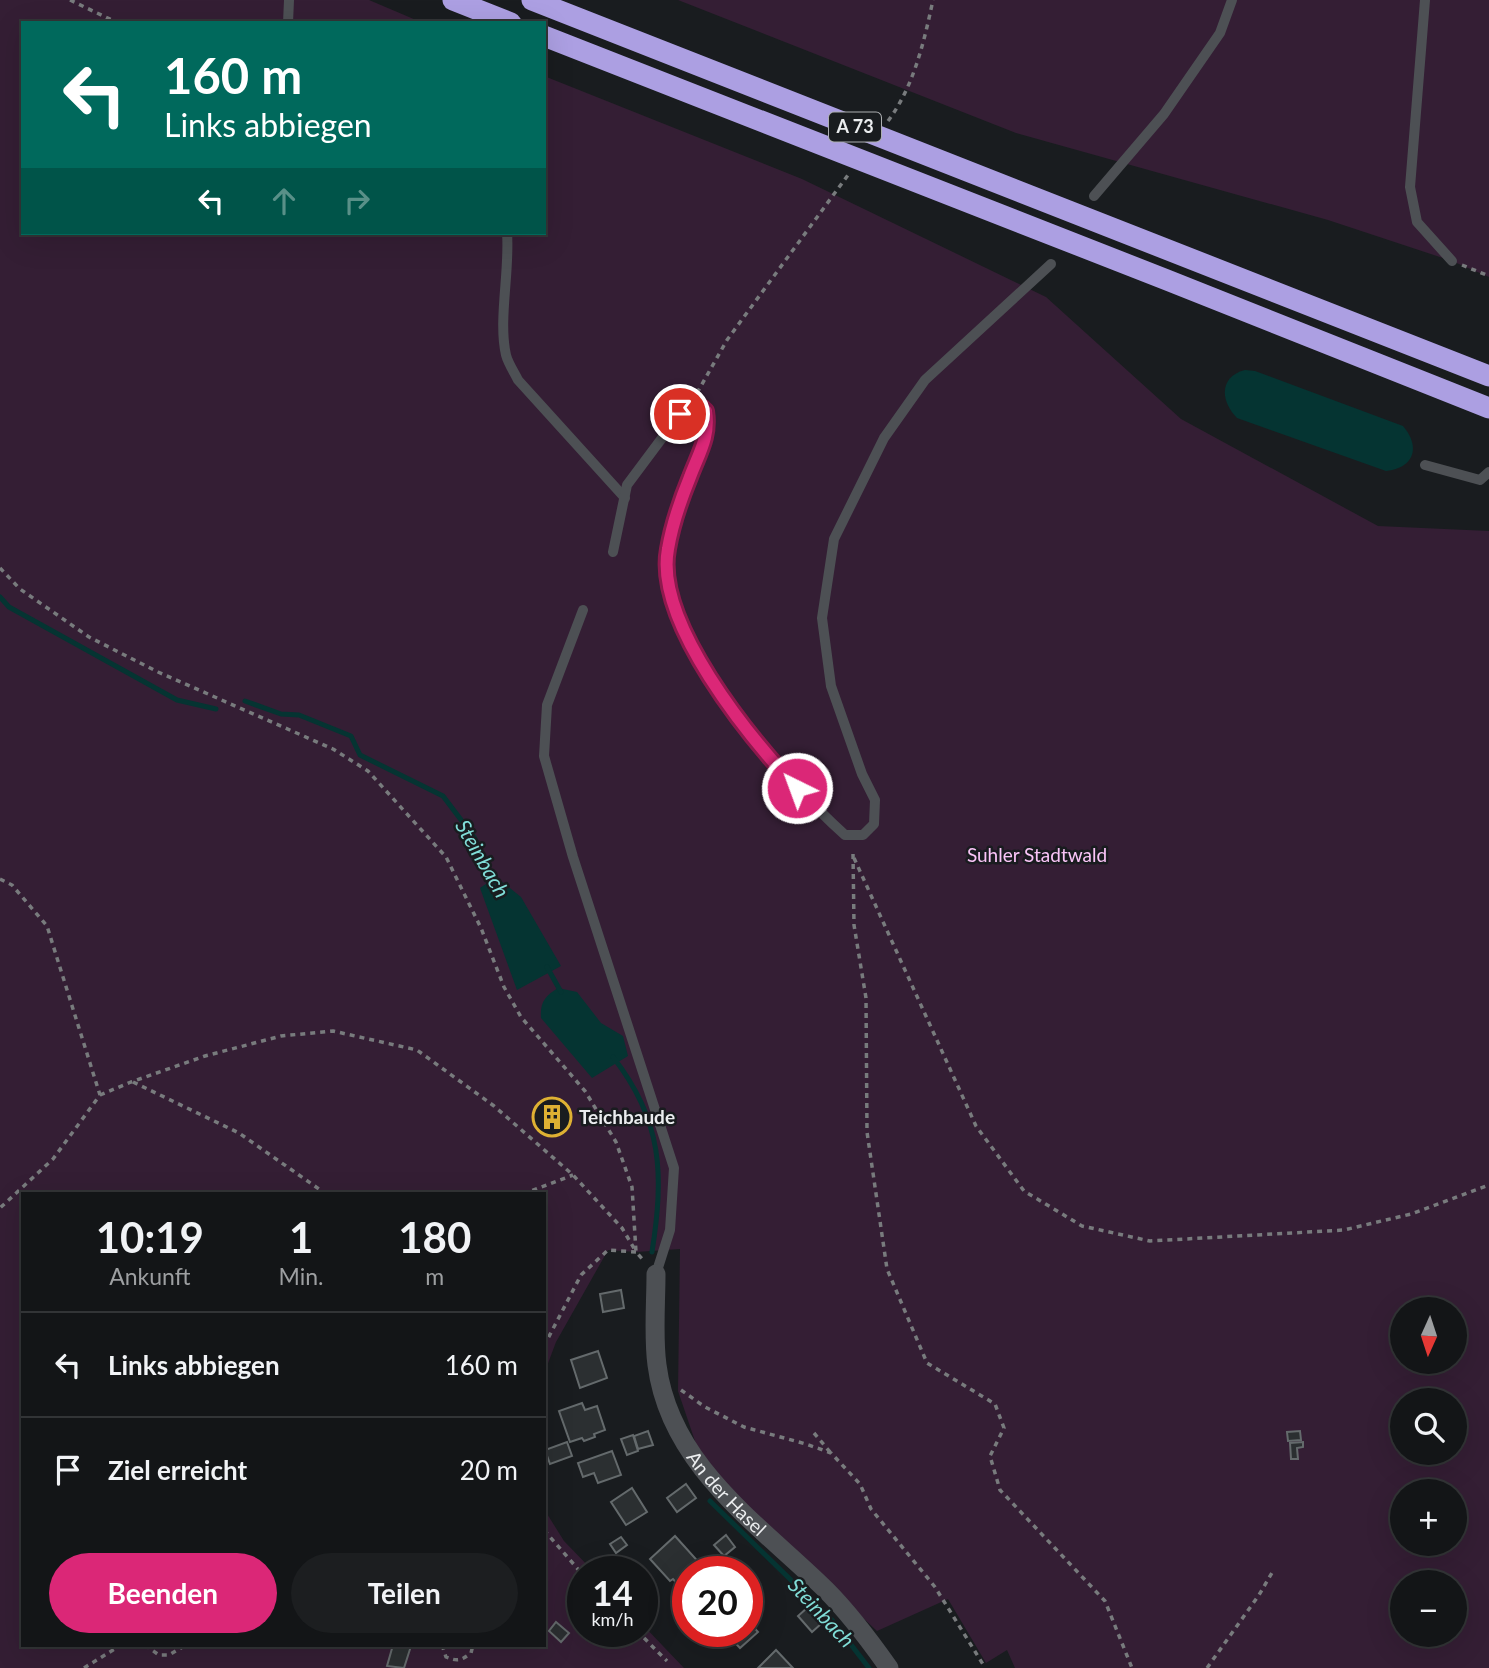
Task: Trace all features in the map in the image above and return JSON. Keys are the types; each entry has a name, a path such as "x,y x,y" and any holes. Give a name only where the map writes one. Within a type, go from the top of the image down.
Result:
{"highway":[{"path":"453,0 507,21"},
{"name":"A 73","path":"532,0 1489,376"},
{"name":"A 73","path":"546,37 1489,408"}],"street":[{"name":"An der Hasel","path":"656,1274 656,1364 673,1421 721,1492 826,1590 890,1668"}],"lane":[{"path":"288,21 289,0"},
{"path":"1094,196 1164,114 1220,33 1232,0"},
{"path":"1425,0 1410,187 1417,222 1452,261"},
{"path":"507,235 509,257 503,332 506,357 518,380 625,498"},
{"path":"613,552 627,485 680,414 690,404 696,404 706,411 707,436 689,480 667,550 668,583 677,615 717,689 747,730 806,798 845,835 863,835 873,824 875,800 862,774 831,686 822,618 834,539 884,438 925,380 1051,264"},
{"path":"1425,465 1480,480 1489,472"},
{"path":"583,610 547,705 544,756 573,857 674,1168 670,1230 656,1274"}],"path":[{"path":"69,0 114,21"},
{"path":"882,128 898,106 922,49 933,0"},
{"path":"680,414 699,391 727,340 849,173"},
{"path":"1452,261 1489,276"},
{"path":"0,568 20,589 89,637 158,672 333,750 368,771 446,857 481,928 504,987 521,1017 585,1091 616,1142 632,1187 636,1252"},
{"path":"845,835 895,953 976,1126 1024,1191 1082,1226 1150,1241 1344,1230 1411,1214 1489,1185"},
{"path":"853,854 855,925 866,998 867,1132 887,1269 927,1363 995,1404 1004,1428 990,1455 1000,1490 1105,1601 1132,1668"},
{"path":"0,879 12,885 47,926 100,1096"},
{"path":"0,1208 53,1159 100,1096 205,1056 281,1036 333,1031 417,1050 494,1106 573,1175 622,1228 636,1252 656,1274"},
{"path":"131,1082 239,1133 323,1192"},
{"path":"528,1192 573,1175"},
{"path":"546,1342 581,1275 608,1250 636,1252"},
{"path":"659,1375 705,1407 744,1427 831,1453"},
{"path":"814,1433 860,1484 871,1509 935,1587 984,1666"},
{"path":"546,1532 567,1557"},
{"path":"1207,1668 1264,1589 1273,1571"},
{"path":"85,1668 118,1647"},
{"path":"148,1647 159,1656 169,1655 183,1647"},
{"path":"443,1647 446,1657 463,1660 471,1653 472,1647"},
{"path":"653,1647 667,1661"}],"green space":[{"name":"Suhler Stadtwald","path":"0,0 369,0 418,21 21,21 21,235 546,235 546,77 802,179 1046,297 1181,419 1378,526 1489,531 1489,1668 1015,1668 1007,1650 986,1663 948,1599 877,1631 738,1502 696,1444 678,1391 680,1249 636,1252 608,1250 556,1342 546,1369 546,1192 21,1192 21,1647 546,1647 546,1512 564,1541 578,1556 567,1556 567,1647 658,1647 658,1641 684,1668 0,1668"},
{"path":"678,0 1489,0 1489,277 1452,261 1328,220 1016,133"}],"shaded area":[{"path":"1255,371 1403,426 1412,441 1412,455 1403,466 1386,471 1237,418 1225,398 1226,384 1236,373"},
{"path":"496,877 521,897 561,966 517,990 480,888"},
{"path":"558,988 577,992 601,1023 623,1036 628,1056 592,1078 541,1018 544,1000"}],"building":[{"name":"Teichbaude","path":"549,1103 566,1123 556,1132 539,1112"},
{"path":"621,1290 624,1308 603,1312 600,1294"},
{"path":"598,1351 607,1378 580,1388 571,1360"},
{"path":"582,1403 585,1410 597,1406 605,1430 584,1441 582,1438 570,1442 559,1411"},
{"path":"648,1431 653,1445 638,1449 634,1436"},
{"path":"1300,1431 1301,1440 1288,1441 1287,1432"},
{"path":"633,1435 638,1451 627,1455 621,1439"},
{"path":"567,1442 572,1456 550,1464 546,1450"},
{"path":"1303,1442 1303,1447 1297,1448 1298,1459 1291,1459 1290,1443"},
{"path":"612,1451 621,1475 598,1483 594,1473 583,1477 578,1463"},
{"path":"686,1484 696,1498 677,1512 667,1498"},
{"path":"632,1488 647,1512 626,1525 611,1502"},
{"path":"726,1535 735,1547 724,1556 714,1545"},
{"path":"675,1536 693,1556 672,1556 670,1581 658,1568 658,1556 653,1556"},
{"path":"621,1537 627,1545 616,1553 610,1544"},
{"path":"807,1608 821,1624 812,1632 798,1616"},
{"path":"556,1622 567,1631 567,1635 561,1642 549,1631"},
{"path":"392,1647 411,1647 404,1668 387,1666"},
{"path":"776,1650 793,1668 758,1668"}],"waterway":[{"name":"Steinbach","path":"0,597 9,607 177,700 216,709"},
{"name":"Steinbach","path":"245,701 281,714 299,715 351,736 360,755 443,796 474,837 495,885"},
{"path":"547,967 561,992"},
{"name":"Steinbach","path":"613,1057 642,1104 656,1150 658,1198 652,1252"},
{"name":"Steinbach","path":"710,1501 832,1620 869,1668"}],"place":[{"name":"Teichbaude","path":"552,1117"}],"route":[{"path":"680,414 690,404 696,404 706,411 708,423 707,436 689,480 667,550 668,583 677,615 717,689 747,730 797,788"}]}
